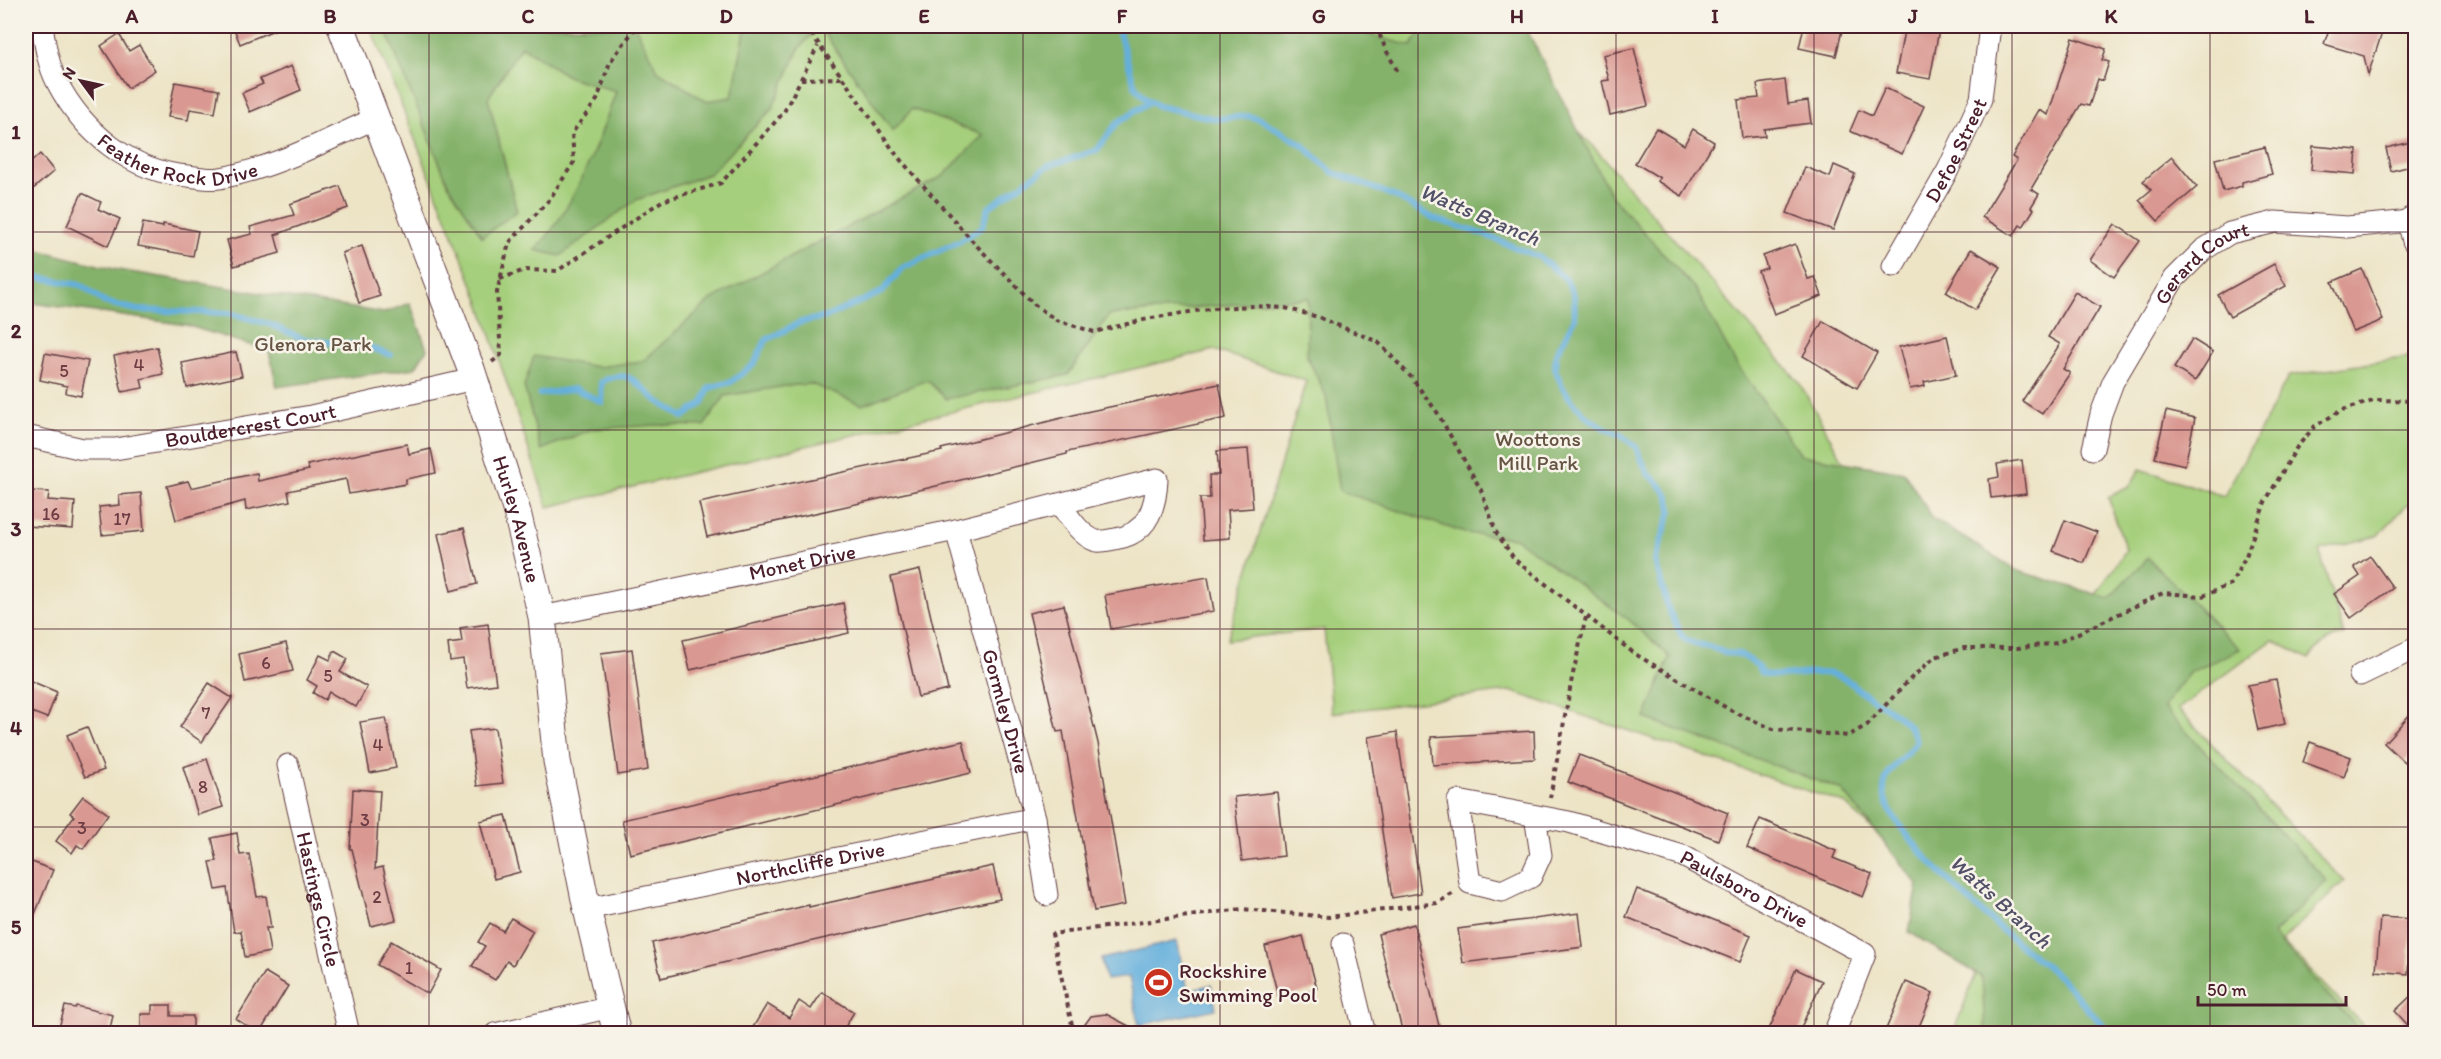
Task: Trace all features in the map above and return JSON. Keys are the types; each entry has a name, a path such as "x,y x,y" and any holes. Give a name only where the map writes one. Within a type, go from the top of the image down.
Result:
{"street":[{"name":"Feather Rock Drive","path":"42,26 46,52 57,82 83,123 114,149 141,165 171,175 217,179 269,165 376,118"},
{"name":"Hurley Avenue","path":"341,26 474,379 517,512 542,617 557,761 587,909 617,1034"},
{"name":"Defoe Street","path":"1893,266 1948,170 1981,99 1990,26"},
{"name":"Gerard Court","path":"2093,449 2101,414 2113,382 2174,279 2203,250 2230,233 2275,222 2348,227 2414,227"},
{"name":"Bouldercrest Court","path":"26,436 83,449 115,448 311,416 474,379"},
{"name":"Monet Drive","path":"542,617 956,530 1060,504"},
{"name":"Gormley Drive","path":"956,530 1035,818 1047,895"},
{"path":"2360,675 2415,648"},
{"name":"Hastings Circle","path":"288,765 349,1034"},
{"name":"Paulsboro Drive","path":"1470,884 1458,801 1569,822 1683,856 1865,954 1834,1034"},
{"path":"1470,884 1502,891 1531,877 1540,855 1541,817"},
{"name":"Northcliffe Drive","path":"587,909 1035,818"},
{"path":"1343,944 1365,1034"},
{"path":"495,1034 611,1007"}],"path":[{"path":"474,379 501,355 496,292 509,243 549,200 574,162 572,133 597,100 610,62 637,26"},
{"path":"806,26 898,157 976,245 1035,305 1056,320 1094,332 1152,318 1215,308 1254,306 1285,308 1378,342 1411,376 1437,412 1481,490 1496,532 1515,560 1586,617 1664,673 1732,711 1773,729 1848,736 1867,725 1935,657 1964,648 2018,648 2057,643 2163,593 2203,596 2230,584 2246,556 2265,502 2297,447 2315,426 2342,410 2377,400 2415,401"},
{"path":"1376,26 1398,72"},
{"path":"500,279 525,270 557,271 662,201 721,183 784,112 818,46"},
{"path":"801,79 842,78"},
{"path":"1541,817 1586,617"},
{"path":"1074,1034 1052,934 1242,909 1329,917 1437,903 1470,884"}],"green space":[{"name":"Woottons Mill Park","path":"370,26 1470,26 1591,144 1799,382 1888,542 2081,617 2126,550 2108,497 2129,487 2140,469 2224,496 2289,376 2415,356 2415,497 2377,536 2319,550 2344,635 2324,643 2309,659 2273,640 2178,709 2344,881 2282,941 2370,1033 1953,1033 1998,917 1942,894 1844,803 1510,691 1332,713 1324,629 1227,640 1306,381 1214,350 548,507 480,303"},
{"path":"384,26 635,26 658,71 706,101 732,97 746,26 819,26 799,49 772,109 709,174 636,200 560,256 535,250 549,234 573,196 602,132 616,91 569,77 521,46 488,98 517,211 482,237 448,184"},
{"name":"Woottons Mill Park","path":"819,26 1362,26 1366,34 1411,46 1426,26 1525,26 1612,197 1696,290 1735,362 1801,455 1904,472 1933,519 2018,571 2109,598 2148,558 2240,649 2189,673 2163,707 2327,881 2273,934 2362,1033 1985,1033 1982,977 1909,932 1918,885 1842,790 1645,718 1670,657 1629,620 1515,538 1465,533 1340,491 1326,396 1307,356 1308,298 1109,315 1068,375 946,399 927,380 862,405 811,384 786,386 725,396 704,426 658,425 592,429 541,450 524,386 534,356 598,367 643,361 712,299 943,176 983,135 912,109 893,131"},
{"name":"Glenora Park","path":"26,247 118,270 384,313 410,303 427,349 415,368 277,387 269,351 186,325 26,302"}],"water":[{"name":"Rockshire Swimming Pool","path":"1177,941 1188,990 1211,985 1216,1009 1139,1025 1129,977 1106,980 1101,959"}],"building":[{"path":"233,26 284,26 240,44"},
{"path":"1804,26 1843,26 1836,56 1799,48"},
{"path":"1905,26 1939,30 1930,79 1896,73"},
{"path":"2330,26 2368,26 2381,30 2368,75 2364,56 2324,44"},
{"path":"119,34 129,51 139,45 155,70 128,88 101,46"},
{"path":"2073,38 2106,49 2102,60 2109,62 2103,81 2098,79 2089,106 2081,104 2031,189 2039,194 2031,207 2034,209 2023,227 2020,225 2013,236 1982,217 2017,160 2012,157 2039,110 2048,115"},
{"path":"1634,48 1648,106 1610,115 1602,81 1609,80 1603,55"},
{"path":"291,66 301,90 250,112 242,93 263,84 260,79"},
{"path":"1785,80 1788,104 1808,101 1811,123 1764,129 1765,136 1742,138 1738,100 1759,98 1757,84"},
{"path":"175,82 219,90 215,113 190,109 188,120 168,117"},
{"path":"1885,88 1924,106 1902,154 1850,131 1859,110 1872,116"},
{"path":"1656,128 1684,145 1693,129 1714,142 1682,196 1657,181 1660,178 1635,163"},
{"path":"2415,141 2415,165 2391,171 2386,148"},
{"path":"2313,146 2357,150 2355,174 2311,170"},
{"path":"2265,147 2272,174 2242,182 2242,186 2223,191 2215,159"},
{"path":"40,154 54,171 26,195 26,167"},
{"path":"2172,157 2197,187 2158,221 2139,200 2151,190 2143,181"},
{"path":"1834,165 1855,174 1833,230 1787,213 1805,167 1830,177"},
{"path":"340,186 348,208 275,235 280,253 234,266 227,240 252,234 250,227 294,215 290,204"},
{"path":"82,193 101,202 98,209 120,219 108,246 67,226"},
{"path":"143,223 163,227 163,224 198,231 193,256 138,246"},
{"path":"2115,224 2140,241 2114,277 2090,260"},
{"path":"1795,244 1808,279 1815,277 1822,296 1774,314 1758,271 1767,268 1763,256"},
{"path":"362,246 380,296 359,303 342,253"},
{"path":"1971,249 2001,267 1975,310 1946,292"},
{"path":"2274,264 2286,286 2230,317 2218,295"},
{"path":"2362,269 2383,320 2353,332 2332,282"},
{"path":"2075,292 2100,307 2063,369 2070,373 2042,414 2022,401 2060,344 2048,337"},
{"path":"1823,321 1877,353 1857,388 1803,356"},
{"path":"1947,336 1956,375 1924,382 1925,386 1910,389 1899,347"},
{"path":"2192,339 2213,352 2195,381 2174,368"},
{"path":"157,347 163,374 141,379 143,388 122,392 114,356"},
{"path":"236,352 242,376 187,388 182,363"},
{"path":"45,353 88,361 81,396 66,393 67,386 40,380"},
{"path":"1219,384 1226,418 1067,452 1067,454 928,488 707,537 699,503 942,451 941,449 1081,413"},
{"path":"2166,411 2195,418 2185,465 2155,458"},
{"path":"407,444 409,454 431,449 436,473 406,479 406,484 349,494 346,479 288,491 290,501 246,510 245,501 176,520 167,486 188,481 191,488 257,473 258,481 309,470 307,465"},
{"path":"1248,449 1253,508 1228,510 1230,538 1203,540 1200,498 1210,498 1209,475 1219,475 1217,451"},
{"path":"2022,460 2026,494 1991,498 1989,479 1999,477 1997,464"},
{"path":"29,491 49,492 48,500 75,502 73,529 26,526"},
{"path":"141,493 144,531 102,535 99,507 120,505 119,495"},
{"path":"2065,520 2097,532 2084,563 2053,551"},
{"path":"464,528 477,584 451,591 438,534"},
{"path":"2370,556 2393,588 2351,618 2334,594 2360,576 2354,567"},
{"path":"920,570 948,690 918,697 891,577"},
{"path":"1208,577 1214,611 1111,629 1105,595"},
{"path":"843,603 849,633 690,670 683,640"},
{"path":"1064,605 1098,743 1125,905 1094,911 1063,731 1057,732 1029,613"},
{"path":"488,624 496,684 467,688 463,659 450,661 448,644 462,642 460,628"},
{"path":"286,643 293,671 245,682 239,654"},
{"path":"632,649 648,770 618,775 601,653"},
{"path":"334,651 348,659 340,672 367,687 356,707 329,692 325,700 313,693 317,686 307,680 320,655 330,660"},
{"path":"26,679 57,692 47,718 26,710"},
{"path":"2276,680 2285,724 2258,730 2248,685"},
{"path":"209,683 232,698 202,742 180,727"},
{"path":"2415,709 2415,750 2404,762 2384,743"},
{"path":"386,718 396,768 370,773 360,722"},
{"path":"87,727 104,770 85,777 67,735"},
{"path":"495,728 503,783 477,786 469,731"},
{"path":"1534,731 1535,759 1433,765 1431,737"},
{"path":"1397,732 1421,893 1392,898 1368,737"},
{"path":"963,741 971,773 630,854 622,820"},
{"path":"2310,742 2351,757 2344,777 2303,762"},
{"path":"1579,755 1728,813 1718,840 1568,782"},
{"path":"207,759 223,807 198,815 183,767"},
{"path":"353,789 380,791 375,869 383,867 396,920 371,926 352,849 350,849"},
{"path":"1277,792 1284,856 1242,861 1234,797"},
{"path":"83,796 108,814 83,849 77,845 72,853 56,841 74,816 70,813"},
{"path":"506,815 520,872 494,879 480,821"},
{"path":"1760,819 1836,851 1833,858 1872,874 1863,897 1747,848"},
{"path":"237,833 240,855 249,854 257,897 266,896 271,928 266,928 270,952 245,957 241,931 234,932 227,888 216,890 210,862 217,861 212,838"},
{"path":"32,862 53,870 26,936 26,879"},
{"path":"993,866 1000,899 661,978 652,943 809,905 809,907"},
{"path":"1637,889 1751,935 1740,962 1626,917"},
{"path":"1579,913 1583,947 1463,963 1458,929"},
{"path":"2380,917 2412,919 2408,974 2376,971"},
{"path":"511,918 533,931 513,965 507,961 495,980 472,966 485,946 478,942 490,923 503,931"},
{"path":"1414,924 1441,1034 1403,1034 1378,934"},
{"path":"1303,936 1317,989 1279,999 1265,946"},
{"path":"391,941 441,970 428,994 377,965"},
{"path":"1796,969 1822,981 1798,1034 1767,1034"},
{"path":"265,972 288,986 259,1034 236,1019"},
{"path":"1906,982 1933,993 1916,1034 1884,1034"},
{"path":"822,992 854,1012 841,1034 749,1034 767,1004 789,1018 799,1001 811,1009"},
{"path":"2415,992 2415,1033 2395,1011"},
{"path":"152,1005 171,1005 171,1016 193,1016 193,1034 141,1034 141,1014 152,1014"},
{"path":"65,1006 75,1008 76,1006 113,1015 109,1034 80,1034 59,1028"},
{"path":"1106,1014 1144,1034 1078,1034 1091,1016"}],"waterway":[{"name":"Watts Branch","path":"1117,26 1135,86 1145,98 1158,106 1216,119 1248,116 1262,120 1303,145 1332,172 1394,196 1435,219 1485,235 1539,257 1566,279 1574,295 1575,318 1556,354 1555,369 1563,388 1586,416 1604,428 1621,435 1636,447 1648,474 1657,481 1669,497 1671,510 1655,561 1669,611 1683,638 1725,653 1740,654 1757,665 1761,673 1779,676 1813,673 1837,675 1902,720 1917,741 1891,770 1884,785 1889,807 1899,825 1915,845 1972,904 2055,973 2112,1034"},
{"path":"540,394 575,389 602,402 601,382 619,376 626,377 683,417 703,403 709,388 731,382 754,364 766,340 801,322 826,317 882,292 902,268 960,241 982,227 989,207 1048,166 1097,150 1117,123 1150,101"},
{"path":"26,278 42,278 81,285 104,302 137,310 229,313 269,324 303,339 364,346 391,355"}],"place":[{"name":"Rockshire Swimming Pool","path":"1158,983"}]}
